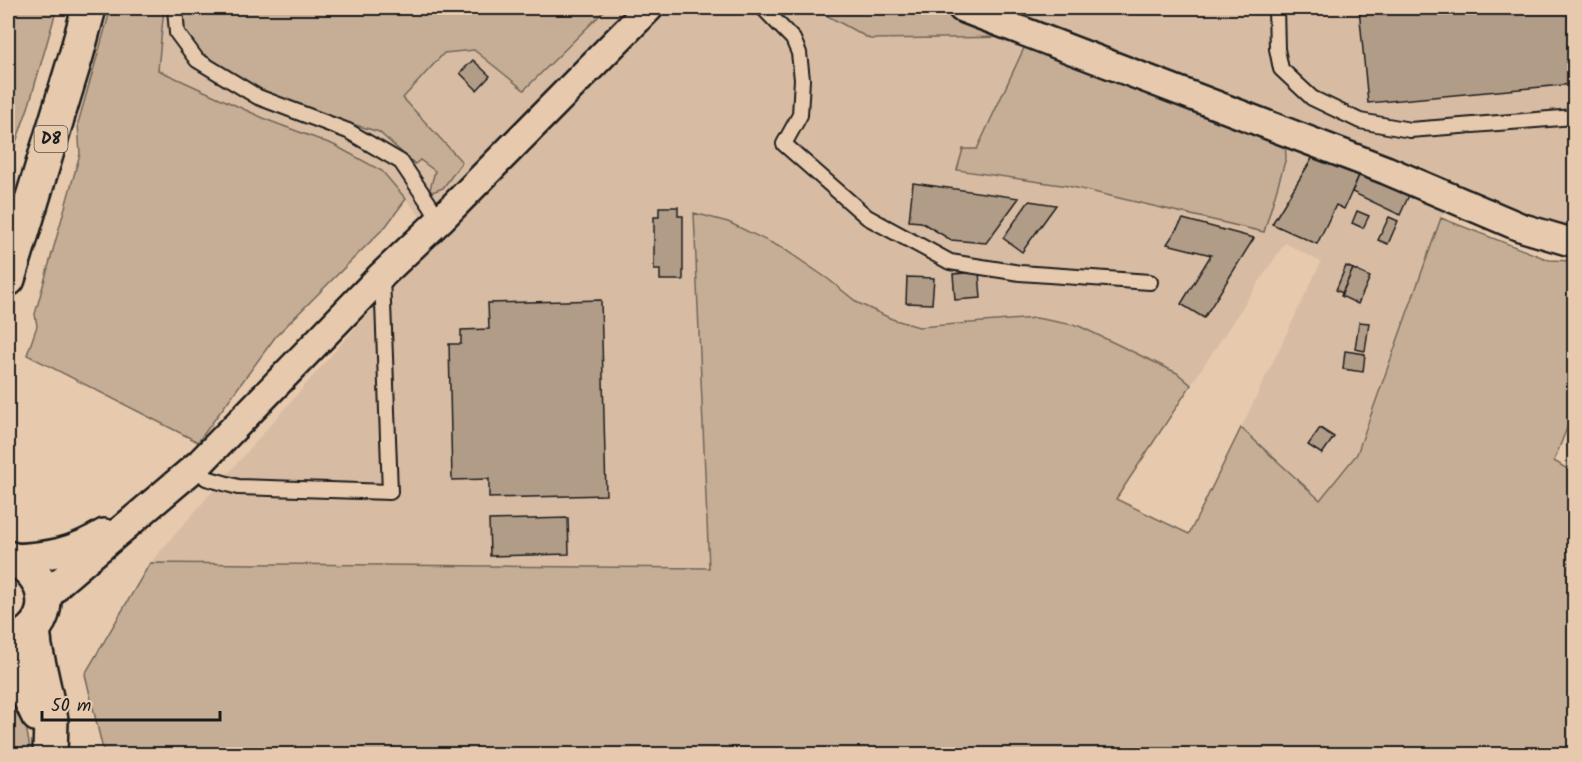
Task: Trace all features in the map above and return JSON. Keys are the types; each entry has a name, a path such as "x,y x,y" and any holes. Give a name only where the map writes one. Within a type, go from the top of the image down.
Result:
{"main road":[{"name":"D8","path":"8,279 89,8"},
{"path":"8,558 23,563 34,573 42,586 28,624 51,720 50,749"},
{"path":"8,662 29,696 50,749"}],"street":[{"path":"28,624 60,582 200,463 382,275 440,220 649,8"},
{"path":"962,8 1386,170 1520,227 1575,243"},
{"path":"8,558 38,557 65,552 89,543 158,499"}],"lane":[{"path":"175,8 177,33 198,60 258,97 348,130 400,162 440,220"},
{"path":"763,8 793,39 799,53 802,79 800,115 784,144 867,217 950,262 1020,273 1150,282"},
{"path":"1276,8 1277,49 1281,69 1312,98 1360,121 1410,130 1575,117"},
{"path":"200,463 206,478 238,487 390,492 382,275"}],"shaded area":[{"path":"8,8 57,8 29,105 8,165"},
{"path":"111,8 164,8 158,70 270,121 334,145 382,171 406,199 386,226 276,336 198,442 27,355 37,326 35,314 80,154 78,123"},
{"path":"164,8 1574,8 1574,227 1552,222 1454,183 1357,454 1320,500 1241,428 1321,262 1285,243 1191,385 1177,373 1078,326 1036,318 918,327 892,319 858,303 784,249 694,213 709,568 150,563 436,235 382,171 334,145 270,121 158,70"},
{"path":"180,8 607,8 524,90 474,50 444,53 403,98 462,162 443,188 429,193 435,171 420,160 415,164 379,132 325,116 220,78 180,31"},
{"path":"813,8 928,8 1015,37 870,39"},
{"path":"1025,46 1285,142 1286,158 1264,232 1068,186 957,170 963,149 977,149"},
{"path":"694,213 728,222 784,249 858,303 892,319 919,327 1036,318 1079,326 1177,373 1191,385 1116,499 1189,534 1241,428 1320,500 1357,454 1441,218 1549,260 1574,261 1574,410 1554,461 1574,473 1574,754 104,754 85,674 150,563 709,568"},
{"path":"8,697 26,726 31,754 8,754"}],"building":[{"path":"1359,8 1574,8 1574,84 1368,103"},
{"path":"473,60 490,76 477,90 460,73"},
{"path":"1316,152 1361,171 1344,209 1336,205 1317,244 1272,224"},
{"path":"1361,171 1410,193 1400,215 1352,192"},
{"path":"913,183 1019,198 986,243 951,240 921,222 909,221"},
{"path":"1029,201 1056,205 1022,252 1003,238"},
{"path":"659,207 678,207 678,216 683,216 683,280 660,280 660,270 654,270 654,217 659,217"},
{"path":"1357,211 1369,216 1363,228 1352,223"},
{"path":"1389,217 1398,221 1388,244 1378,240"},
{"path":"1183,219 1254,238 1204,318 1181,304 1211,255 1167,244"},
{"path":"1346,266 1353,269 1342,293 1336,290"},
{"path":"1353,269 1370,277 1358,304 1341,296"},
{"path":"979,272 981,298 955,300 953,274"},
{"path":"907,277 934,278 932,304 906,303"},
{"path":"601,300 606,495 489,498 489,479 452,480 449,344 461,344 461,330 489,329 488,303"},
{"path":"1359,322 1369,323 1365,351 1355,349"},
{"path":"1345,351 1365,354 1363,372 1343,369"},
{"path":"1320,428 1334,437 1322,454 1308,445"},
{"path":"568,518 569,554 490,556 489,520"}]}
